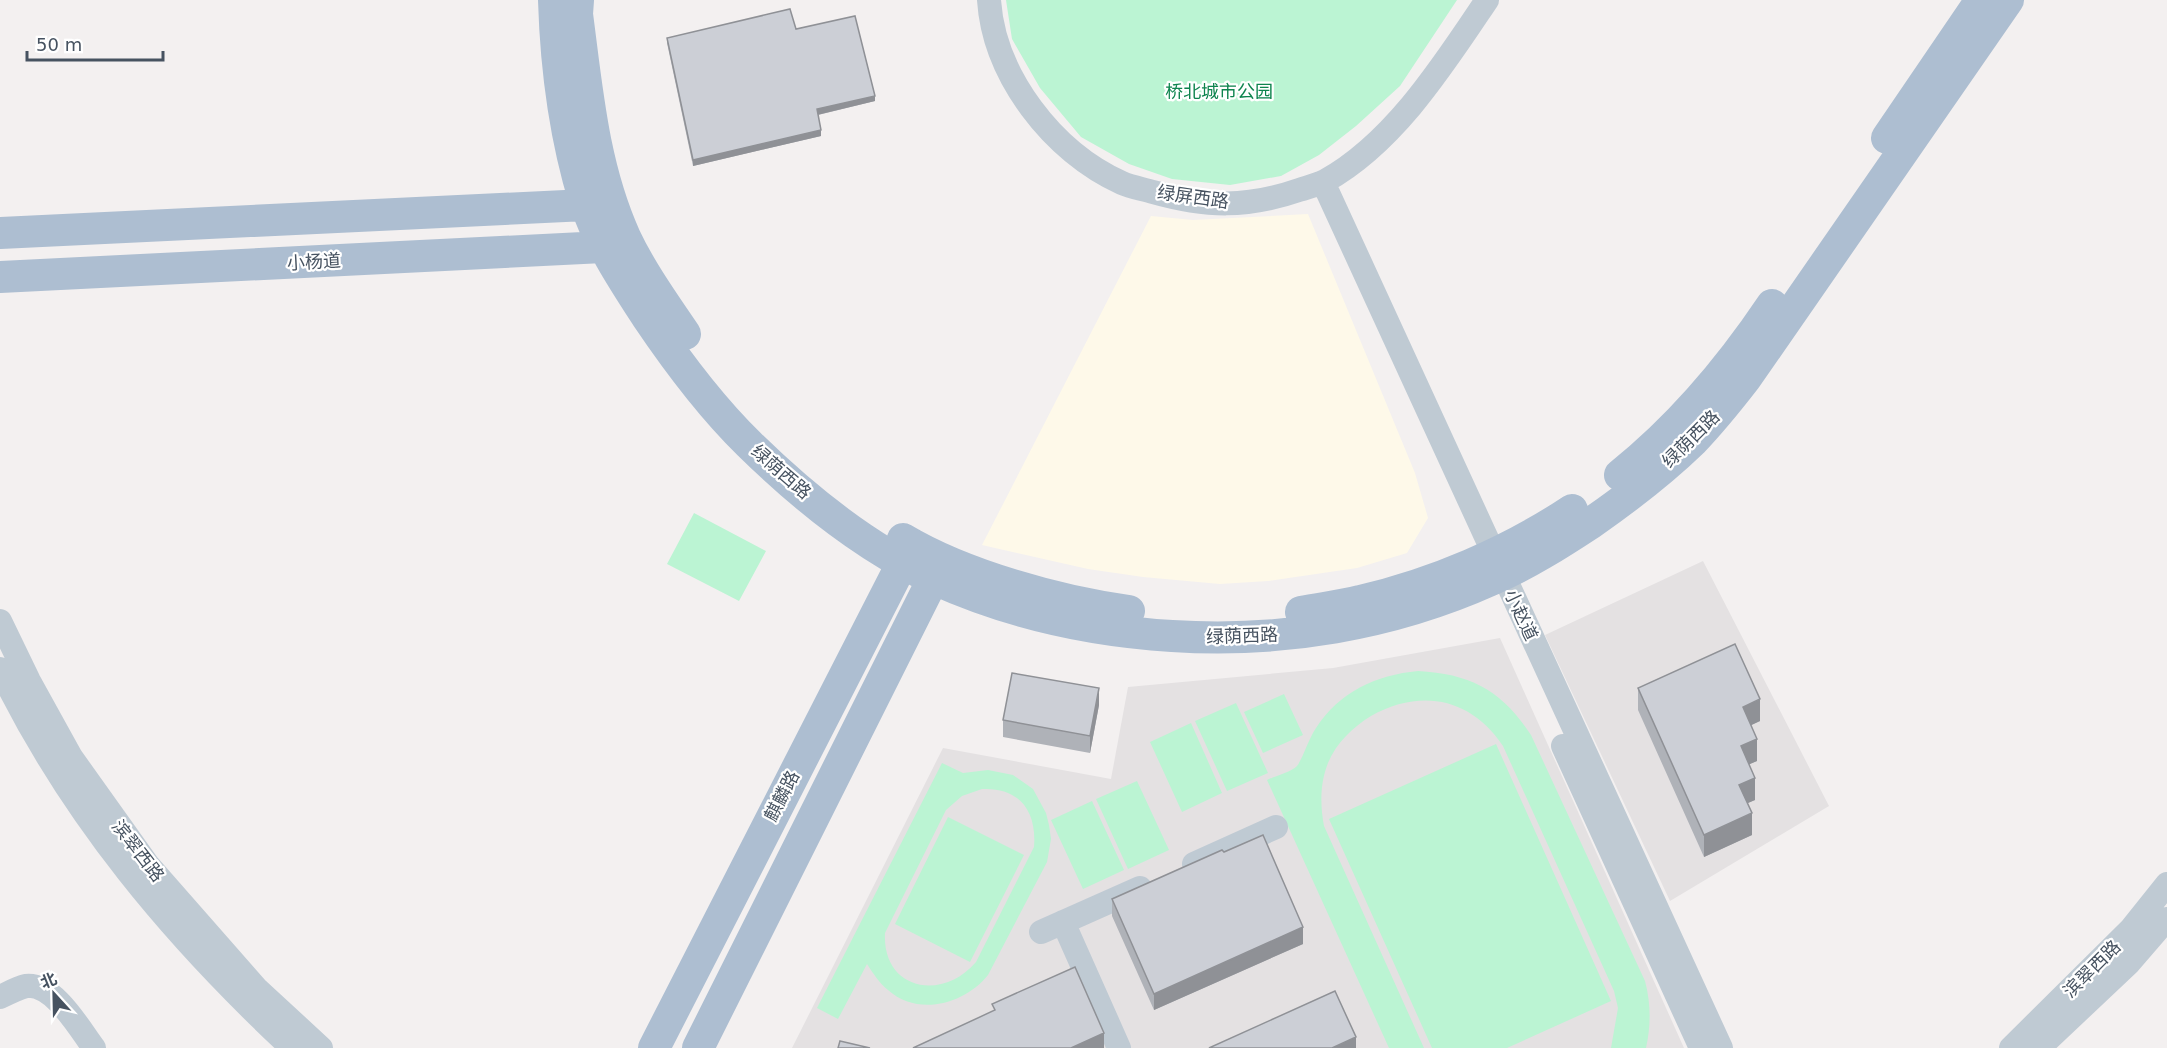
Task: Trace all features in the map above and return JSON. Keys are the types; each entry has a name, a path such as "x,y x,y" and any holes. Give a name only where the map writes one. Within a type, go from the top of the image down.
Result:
{"main road":[{"name":"绿荫西路","path":"554,0 559,71 575,167 598,202 615,242 670,352 730,426 798,489 848,527 907,553 1016,609 1069,624 1142,634 1224,638 1292,634 1354,625 1431,604 1491,568 1601,491 1646,453 1706,394 1768,312 1981,0"},
{"name":"绿荫西路","path":"578,0 590,114 598,160 598,202"},
{"name":"绿荫西路","path":"1491,568 1567,538 1610,510 1674,458 1714,418 1778,334 2008,0"},
{"path":"0,234 598,202"},
{"name":"小杨道","path":"0,277 615,242"},
{"name":"麒麟路","path":"654,1048 907,553"},
{"path":"698,1048 938,569"}],"street":[{"name":"绿屏西路","path":"989,0 990,15 998,46 1011,76 1047,126 1070,150 1097,169 1124,183 1159,194 1193,201 1231,204 1272,199 1316,184 1353,163 1387,132 1422,92 1487,0"},
{"name":"小赵道","path":"1316,184 1491,568 1701,1048"},
{"name":"小赵道","path":"1491,568 1721,1048"},
{"name":"滨翠西路","path":"0,621 29,681 71,757 141,857 256,988 321,1048"},
{"name":"滨翠西路","path":"0,669 51,765 128,873 236,996 292,1048"},
{"path":"1041,932 1276,828"},
{"name":"滨翠西路","path":"2011,1048 2131,929 2167,884"},
{"name":"滨翠西路","path":"2039,1048 2129,963 2167,919"},
{"path":"1063,922 1119,1048"},
{"path":"0,997 26,986 48,991 63,1006 94,1048"}],"shaded area":[{"path":"1308,214 1415,473 1428,518 1407,553 1357,568 1268,581 1220,584 1088,569 982,545 1151,216 1193,220"},
{"path":"1703,561 1829,806 1670,901 1545,635"},
{"path":"1500,638 1684,1048 792,1048 943,748 1111,779 1128,687 1333,668"}],"green space":[{"name":"桥北城市公园","path":"1006,0 1457,0 1400,86 1356,126 1319,155 1281,176 1230,185 1172,179 1129,164 1081,137 1040,88 1012,39"},
{"path":"694,513 766,551 739,601 667,564"},
{"path":"1418,671 1454,676 1484,688 1509,707 1531,735 1645,981 1650,1014 1646,1048 1611,1048 1618,1008 1614,991 1503,746 1476,717 1444,702 1426,701 1408,702 1390,707 1358,725 1340,742 1331,756 1322,786 1324,826 1424,1048 1389,1048 1267,780 1297,766 1325,715 1347,695 1373,681"},
{"path":"1284,694 1303,735 1263,753 1244,712"},
{"path":"1236,703 1268,773 1227,791 1195,721"},
{"path":"1191,723 1222,793 1182,812 1150,742"},
{"path":"1496,744 1611,1001 1507,1048 1432,1048 1329,819"},
{"path":"942,763 963,773 988,770 1013,775 1033,789 1046,813 1049,825 1051,839 1047,862 988,975 978,985 954,1000 927,1005 900,998 888,990 867,964 838,1019 817,1008","holes":["982,789 995,789 1016,797 1029,812 1034,834 1034,847 976,962 962,975 947,982 931,985 917,984 904,978 893,967 887,952 885,933 946,810 962,796"]},
{"path":"1137,781 1169,850 1128,869 1096,799"},
{"path":"1092,801 1124,870 1083,889 1051,820"},
{"path":"948,817 1024,855 970,962 895,924"}],"building":[{"path":"790,9 796,29 855,16 875,96 817,109 821,130 693,160 667,38"},
{"path":"1735,644 1760,699 1743,707 1757,739 1741,746 1755,778 1739,785 1752,813 1704,835 1638,688"},
{"path":"1012,673 1099,688 1090,736 1003,720"},
{"path":"1263,835 1303,927 1154,994 1112,899 1222,850 1224,852"},
{"path":"1075,967 1104,1033 1071,1048 913,1048 995,1010 992,1004"},
{"path":"1335,991 1356,1037 1332,1048 1209,1048"},
{"path":"840,1041 870,1048 838,1048"}]}
